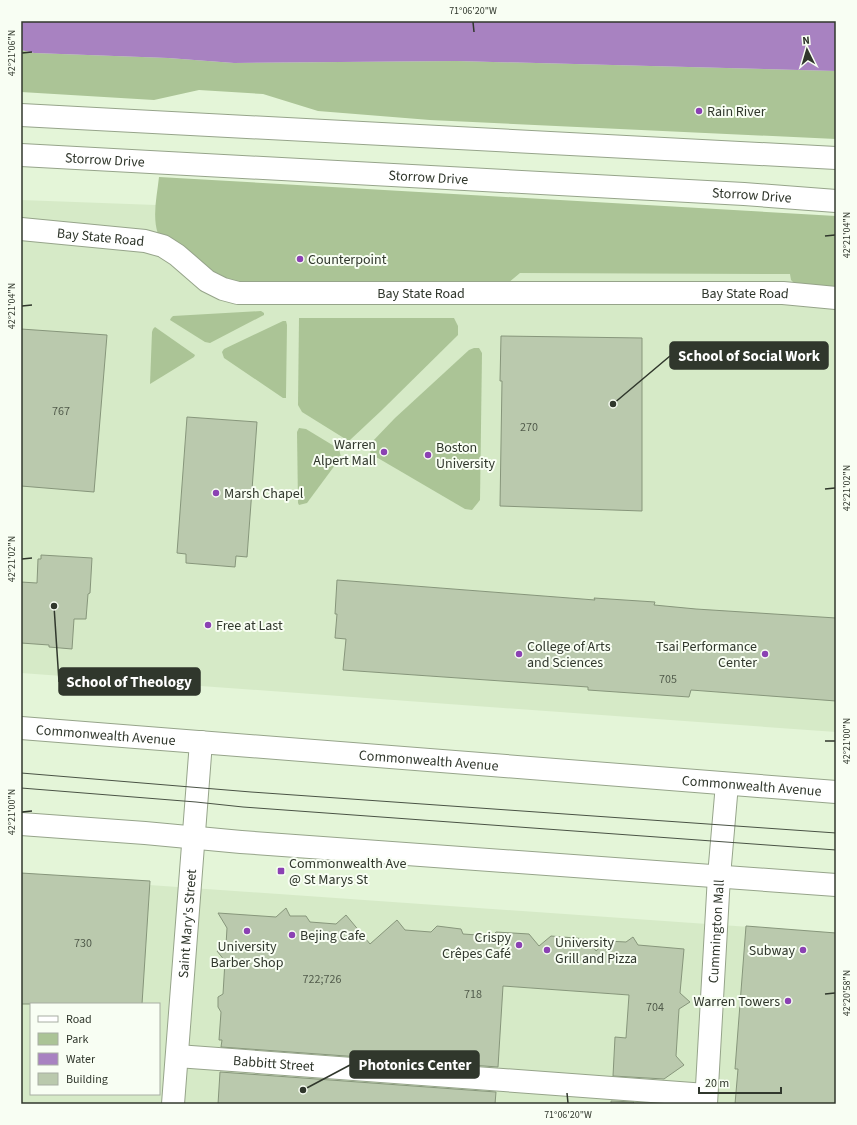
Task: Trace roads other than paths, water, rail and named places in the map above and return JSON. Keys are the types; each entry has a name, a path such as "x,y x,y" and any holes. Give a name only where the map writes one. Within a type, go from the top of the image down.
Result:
{"main road":[{"path":"21,114 836,158"},
{"name":"Storrow Drive","path":"21,155 836,200"},
{"name":"Bay State Road","path":"21,229 144,241 163,246 207,281 223,289 238,293 783,293 836,298"},
{"name":"Commonwealth Avenue","path":"21,728 836,792"},
{"name":"Saint Mary's Street","path":"173,1104 201,742"},
{"name":"Cummington Mall","path":"706,1100 719,876 727,784"},
{"path":"21,824 836,885"},
{"name":"Babbitt Street","path":"177,1056 706,1100"}],"water":[{"path":"21,21 836,21 836,71 457,61 234,63 168,58 34,53 21,50"}],"tram line":[{"path":"21,773 251,792 836,833"},
{"path":"21,788 243,807 836,850"}],"place":[{"name":"Rain River","path":"699,111"},
{"name":"Counterpoint","path":"300,259"},
{"name":"School of Social Work","path":"613,404"},
{"name":"Warren Alpert Mall","path":"384,452"},
{"name":"Boston University","path":"428,455"},
{"name":"Marsh Chapel","path":"216,493"},
{"name":"School of Theology","path":"54,606"},
{"name":"Free at Last","path":"208,625"},
{"name":"College of Arts and Sciences","path":"519,654"},
{"name":"Tsai Performance Center","path":"765,654"},
{"name":"Commonwealth Ave @ St Marys St","path":"281,871"},
{"name":"University Barber Shop","path":"247,931"},
{"name":"Bejing Cafe","path":"292,935"},
{"name":"Crispy Crêpes Café","path":"519,945"},
{"name":"University Grill and Pizza","path":"547,950"},
{"name":"Subway","path":"803,950"},
{"name":"Warren Towers","path":"788,1001"},
{"name":"Photonics Center","path":"303,1090"}]}
